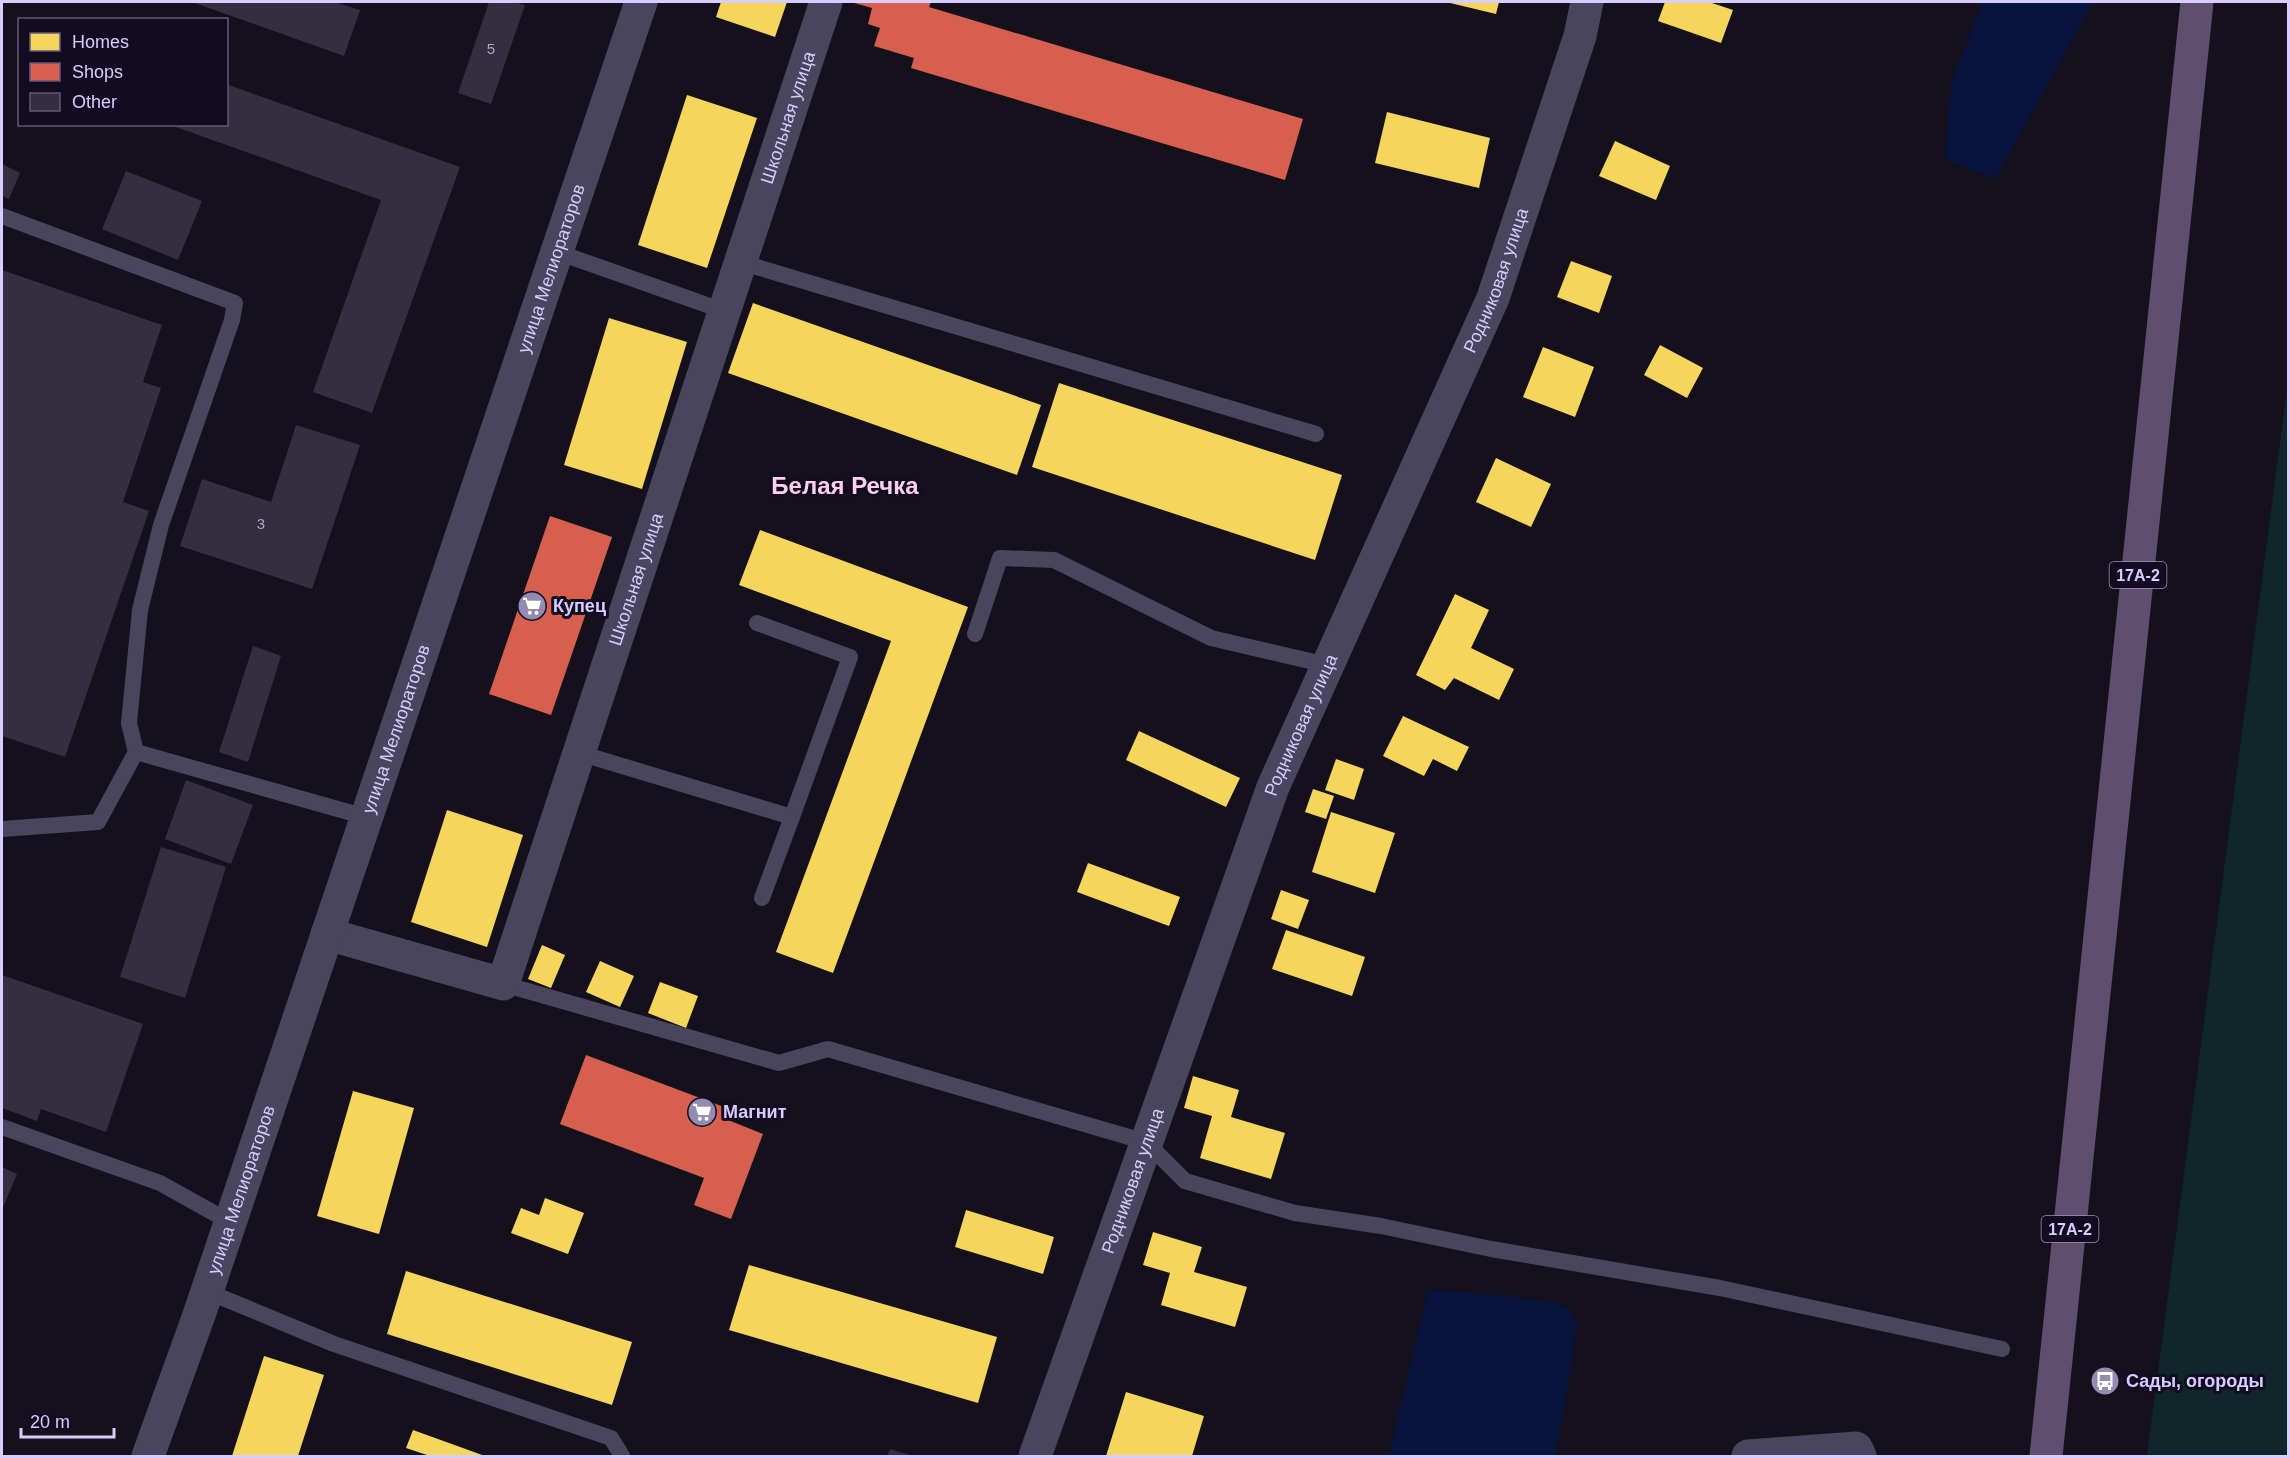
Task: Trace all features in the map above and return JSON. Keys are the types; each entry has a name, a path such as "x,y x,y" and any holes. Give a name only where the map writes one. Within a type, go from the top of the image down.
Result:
{"main road":[{"name":"17А-2","path":"2046,1456 2197,2"}],"street":[{"name":"улица Мелиораторов","path":"148,1456 230,1222 641,2"},
{"name":"Школьная улица","path":"502,984 826,2"},
{"name":"Родниковая улица","path":"1035,1456 1272,787 1493,298 1580,36 1587,2"},
{"path":"327,934 502,984"},
{"path":"1748,1456 1856,1448 1860,1456"}],"lane":[{"path":"2,216 235,303 232,321 161,525 140,610 129,723 136,752 98,822 2,829"},
{"path":"556,252 724,311"},
{"path":"740,262 1316,434"},
{"path":"975,634 1000,558 1054,560 1210,638 1327,665"},
{"path":"757,623 850,657 762,898"},
{"path":"136,752 366,817"},
{"path":"579,753 792,817"},
{"path":"502,984 779,1063 828,1049 1146,1142 1185,1181 1295,1213 1380,1226 1491,1250 1720,1288 2002,1349"},
{"path":"2,1128 160,1183 230,1222"},
{"path":"206,1291 334,1344 611,1438 622,1456"}],"green space":[{"path":"2288,382 2288,1456 2147,1456"}],"water":[{"path":"1983,2 2093,2 1995,179 1945,159 1952,80"},
{"path":"1428,1290 1500,1295 1555,1303 1568,1308 1577,1322 1555,1456 1389,1456"}],"building: Homes":[{"path":"721,2 787,2 775,37 716,17"},
{"path":"1446,2 1499,2 1496,14"},
{"path":"1665,2 1709,2 1733,10 1721,43 1658,21"},
{"path":"687,95 757,118 707,268 638,245"},
{"path":"1387,112 1490,138 1479,188 1375,163"},
{"path":"1615,141 1670,166 1656,200 1599,176"},
{"path":"1571,261 1612,276 1599,313 1557,297"},
{"path":"753,303 1041,405 1017,475 728,373"},
{"path":"609,318 687,342 642,489 564,465"},
{"path":"1660,345 1703,368 1687,398 1644,375"},
{"path":"1543,347 1594,367 1575,417 1523,397"},
{"path":"1059,383 1342,475 1315,560 1032,467"},
{"path":"1496,458 1551,484 1531,527 1476,502"},
{"path":"760,530 968,607 833,973 776,952 891,641 739,585"},
{"path":"1455,594 1489,610 1471,648 1514,669 1499,700 1454,678 1445,690 1416,675"},
{"path":"1403,716 1469,747 1457,771 1433,759 1424,776 1383,756"},
{"path":"1139,731 1240,778 1226,807 1126,760"},
{"path":"1336,759 1364,769 1354,800 1325,790"},
{"path":"1313,789 1334,796 1326,819 1305,812"},
{"path":"447,810 523,835 487,947 411,922"},
{"path":"1331,812 1395,833 1375,893 1312,872"},
{"path":"1088,863 1180,897 1169,926 1077,892"},
{"path":"1281,890 1309,900 1298,929 1271,919"},
{"path":"1286,930 1365,957 1352,996 1272,969"},
{"path":"542,945 565,955 551,988 528,979"},
{"path":"600,961 634,976 620,1007 586,992"},
{"path":"660,982 698,996 686,1028 648,1013"},
{"path":"1193,1076 1239,1090 1231,1117 1285,1133 1271,1179 1200,1158 1212,1116 1184,1108"},
{"path":"353,1091 414,1108 379,1234 317,1216"},
{"path":"545,1198 584,1213 568,1254 511,1233 521,1208 539,1215"},
{"path":"966,1210 1054,1237 1043,1274 955,1247"},
{"path":"1153,1232 1202,1247 1194,1272 1247,1287 1235,1327 1161,1305 1170,1273 1143,1265"},
{"path":"749,1265 997,1337 978,1403 729,1330"},
{"path":"406,1271 632,1342 612,1405 387,1334"},
{"path":"264,1356 324,1375 298,1456 232,1456"},
{"path":"1126,1392 1204,1416 1192,1456 1106,1456"},
{"path":"413,1430 485,1456 430,1456 406,1448"}],"building: Shops":[{"path":"851,2 931,2 929,7 1303,119 1285,180 911,68 914,58 874,46 880,28 868,24 872,8"},
{"path":"550,516 612,537 551,715 489,694"},
{"path":"586,1055 732,1110 728,1120 763,1134 731,1219 694,1205 704,1178 560,1124"}],"building: Other":[{"path":"192,2 334,2 360,10 344,56"},
{"path":"489,2 514,2 525,5 491,104 458,93"},
{"path":"228,85 460,167 372,413 313,392 381,200 173,126 228,126"},
{"path":"2,164 20,173 9,199 2,196"},
{"path":"126,171 202,201 178,260 102,229"},
{"path":"2,270 162,325 143,382 161,388 123,502 149,511 65,757 2,736"},
{"path":"296,425 360,445 312,589 180,546 202,479 271,502"},
{"path":"253,646 281,656 248,762 219,752"},
{"path":"186,780 253,805 231,864 165,839"},
{"path":"161,847 226,867 185,998 120,977"},
{"path":"2,975 143,1024 106,1132 41,1109 37,1121 2,1108"},
{"path":"2,1167 17,1174 2,1210"},
{"path":"890,1449 914,1456 887,1456"}],"place":[{"name":"Купец","path":"532,606"},
{"name":"Магнит","path":"702,1112"},
{"name":"Сады, огороды","path":"2105,1381"}],"district":[{"name":"Белая Речка","path":"845,486"}]}
